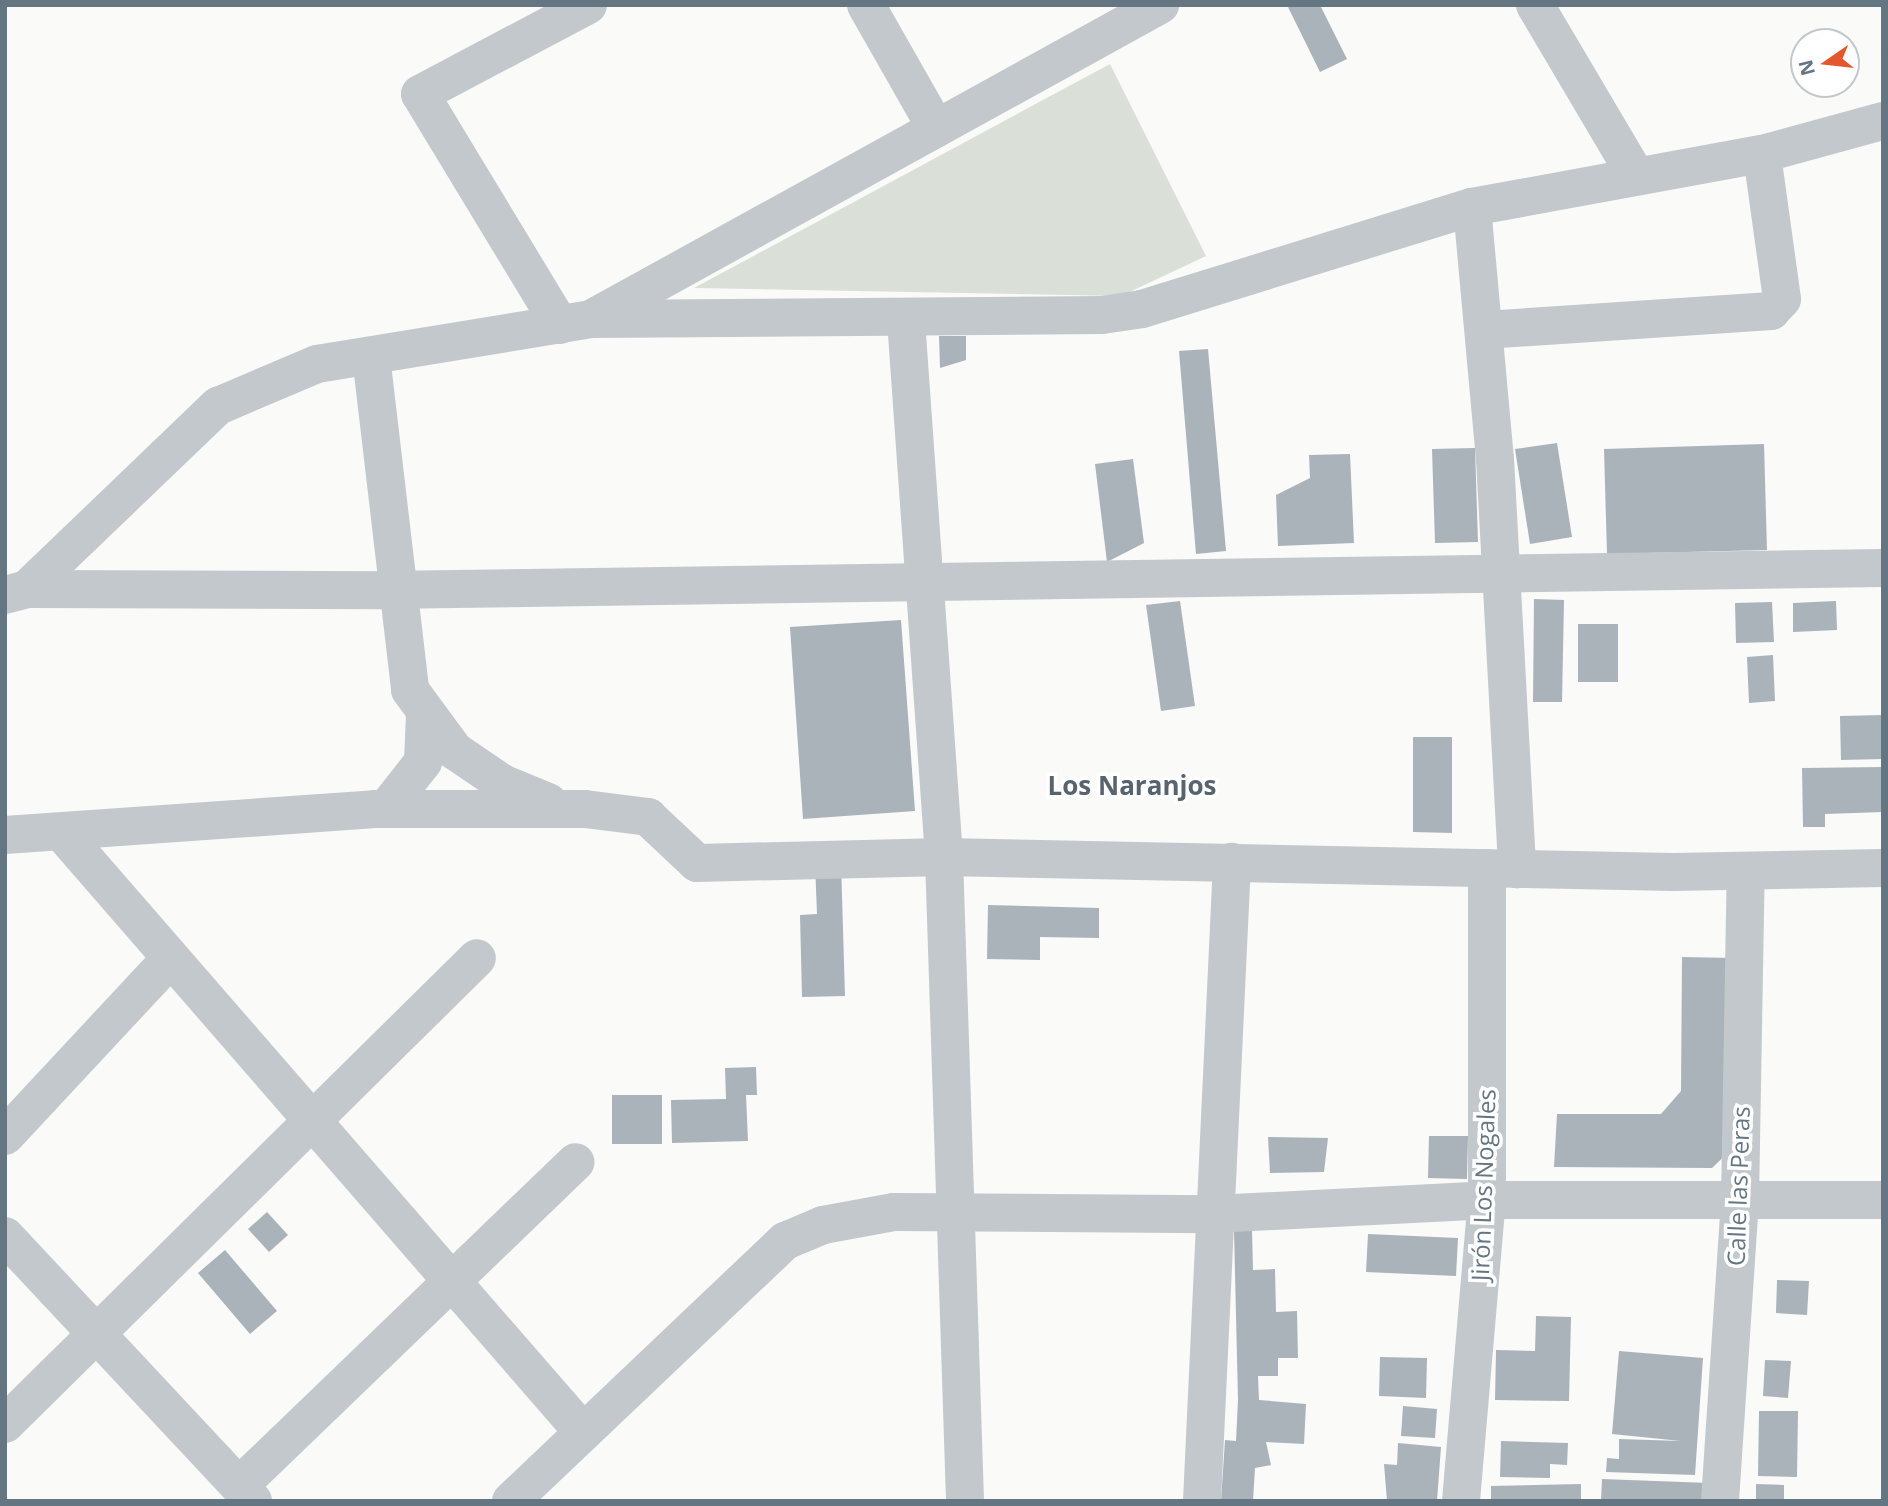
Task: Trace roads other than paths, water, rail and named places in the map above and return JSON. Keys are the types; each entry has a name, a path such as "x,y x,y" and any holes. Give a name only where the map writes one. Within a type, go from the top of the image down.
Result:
{"street":[{"path":"576,322 420,94 588,5"},
{"path":"866,5 936,128"},
{"path":"576,322 1160,5"},
{"path":"1535,5 1635,174"},
{"path":"16,592 218,406 317,364 576,322 906,320 1142,309 1472,207 1635,174 1762,153 1883,121"},
{"path":"1485,330 1771,311 1782,299 1762,153"},
{"name":"Jirón Los Nogales","path":"1461,1501 1487,1200 1502,868 1501,573 1485,330 1472,207"},
{"path":"906,320 944,857 965,1501"},
{"path":"371,356 402,657 425,715 455,751 502,783 565,809"},
{"path":"16,592 396,590 924,580 1883,568"},
{"path":"386,809 423,762 425,715"},
{"path":"5,835 65,836 386,809 623,809 648,817 697,863 944,857 1502,868 1746,871 1883,869"},
{"path":"65,836 583,1432"},
{"path":"1202,1501 1214,1214 1231,976 1232,863"},
{"name":"Calle las Peras","path":"1720,1501 1740,1200 1746,871"},
{"path":"5,1136 171,958"},
{"path":"5,1424 95,1331 477,958"},
{"path":"5,1236 246,1493 451,1280 576,1162"},
{"path":"511,1501 785,1241 858,1219 954,1211 1214,1214 1487,1200 1883,1200"}],"district":[{"name":"Los Naranjos","path":"1132,786"}]}
